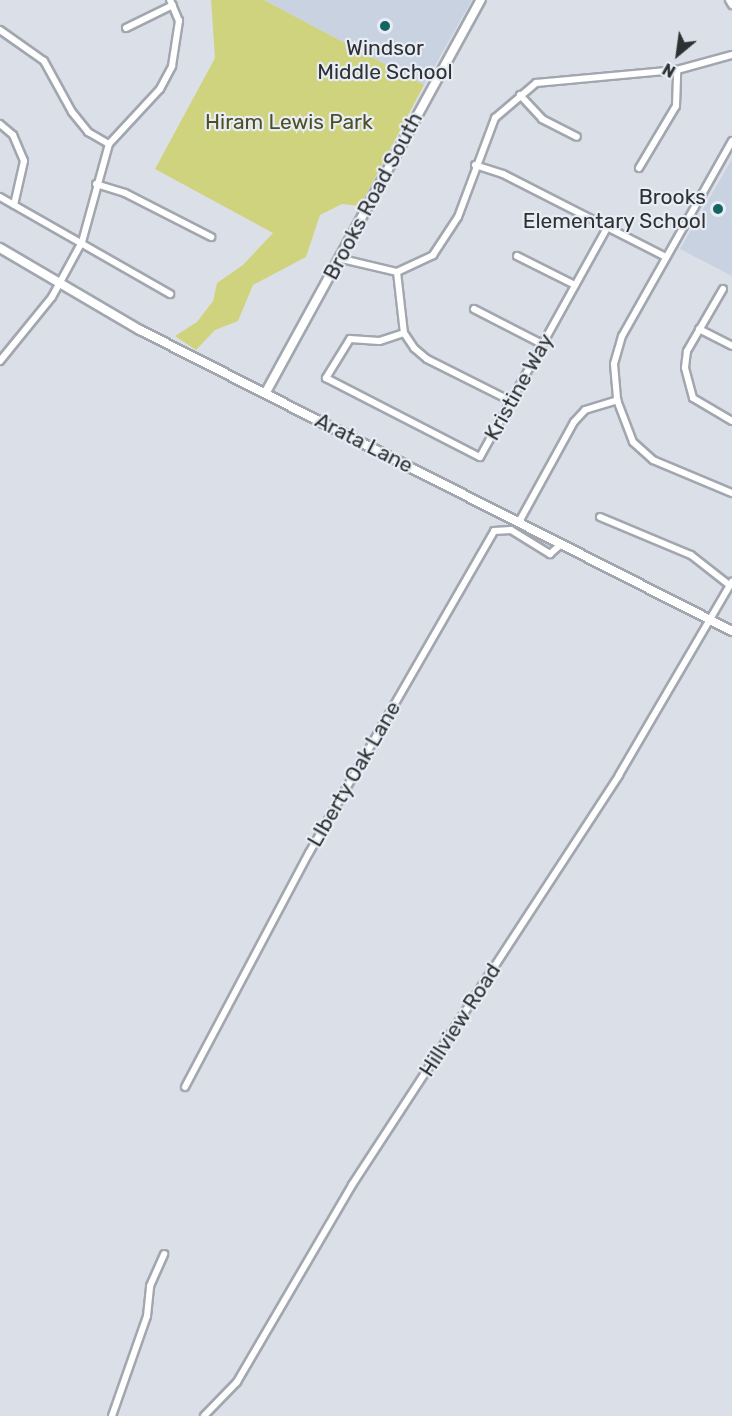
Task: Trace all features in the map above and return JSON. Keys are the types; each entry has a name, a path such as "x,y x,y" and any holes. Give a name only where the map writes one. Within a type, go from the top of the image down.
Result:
{"street":[{"name":"Brooks Road South","path":"266,392 342,259 378,181 481,0"},
{"path":"729,0 732,5"},
{"path":"0,361 62,280 82,242 91,219 96,184 109,144 160,89 172,66 179,41 179,21 171,3 126,28"},
{"path":"0,30 44,61 72,112 88,132 109,144"},
{"path":"342,259 397,272 416,267 448,237 495,118 520,95 547,80 677,69 732,55"},
{"path":"639,168 676,105 677,69"},
{"path":"520,95 542,119 577,137"},
{"path":"0,124 13,135 24,161 14,205"},
{"path":"732,141 616,349 617,399 626,428 642,452 732,493"},
{"path":"475,165 503,174 666,257"},
{"path":"96,184 125,193 211,237"},
{"path":"0,197 170,294"},
{"name":"Kristine Way","path":"404,333 379,340 350,339 326,378 480,457 607,228"},
{"name":"Arata Lane","path":"0,248 62,280 140,330 519,522 559,546 732,631"},
{"path":"517,256 575,285"},
{"path":"397,272 404,333 427,359 511,401"},
{"path":"723,289 687,351 687,383 702,406 732,421"},
{"path":"474,309 542,344"},
{"path":"699,329 732,346"},
{"path":"519,522 574,422 585,410 617,399"},
{"path":"600,517 692,555 730,583"},
{"name":"LIberty Oak Lane","path":"185,1087 309,853 494,531 511,530 550,554 559,546"},
{"name":"Hillview Road","path":"204,1416 237,1382 352,1185 619,775 730,583"},
{"path":"112,1416 147,1316 150,1286 164,1254"}],"shaded area":[{"name":"Windsor Middle School","path":"264,0 472,0 424,85"},
{"name":"Brooks Elementary School","path":"732,159 732,276 680,249"}],"green space":[{"name":"Hiram Lewis Park","path":"211,0 264,0 424,85 360,206 342,204 320,215 306,257 253,285 238,321 215,330 196,350 175,336 197,322 213,301 217,283 243,265 273,233 155,169 215,58"}],"place":[{"name":"Windsor Middle School","path":"385,26"},
{"name":"Brooks Elementary School","path":"718,209"}]}
